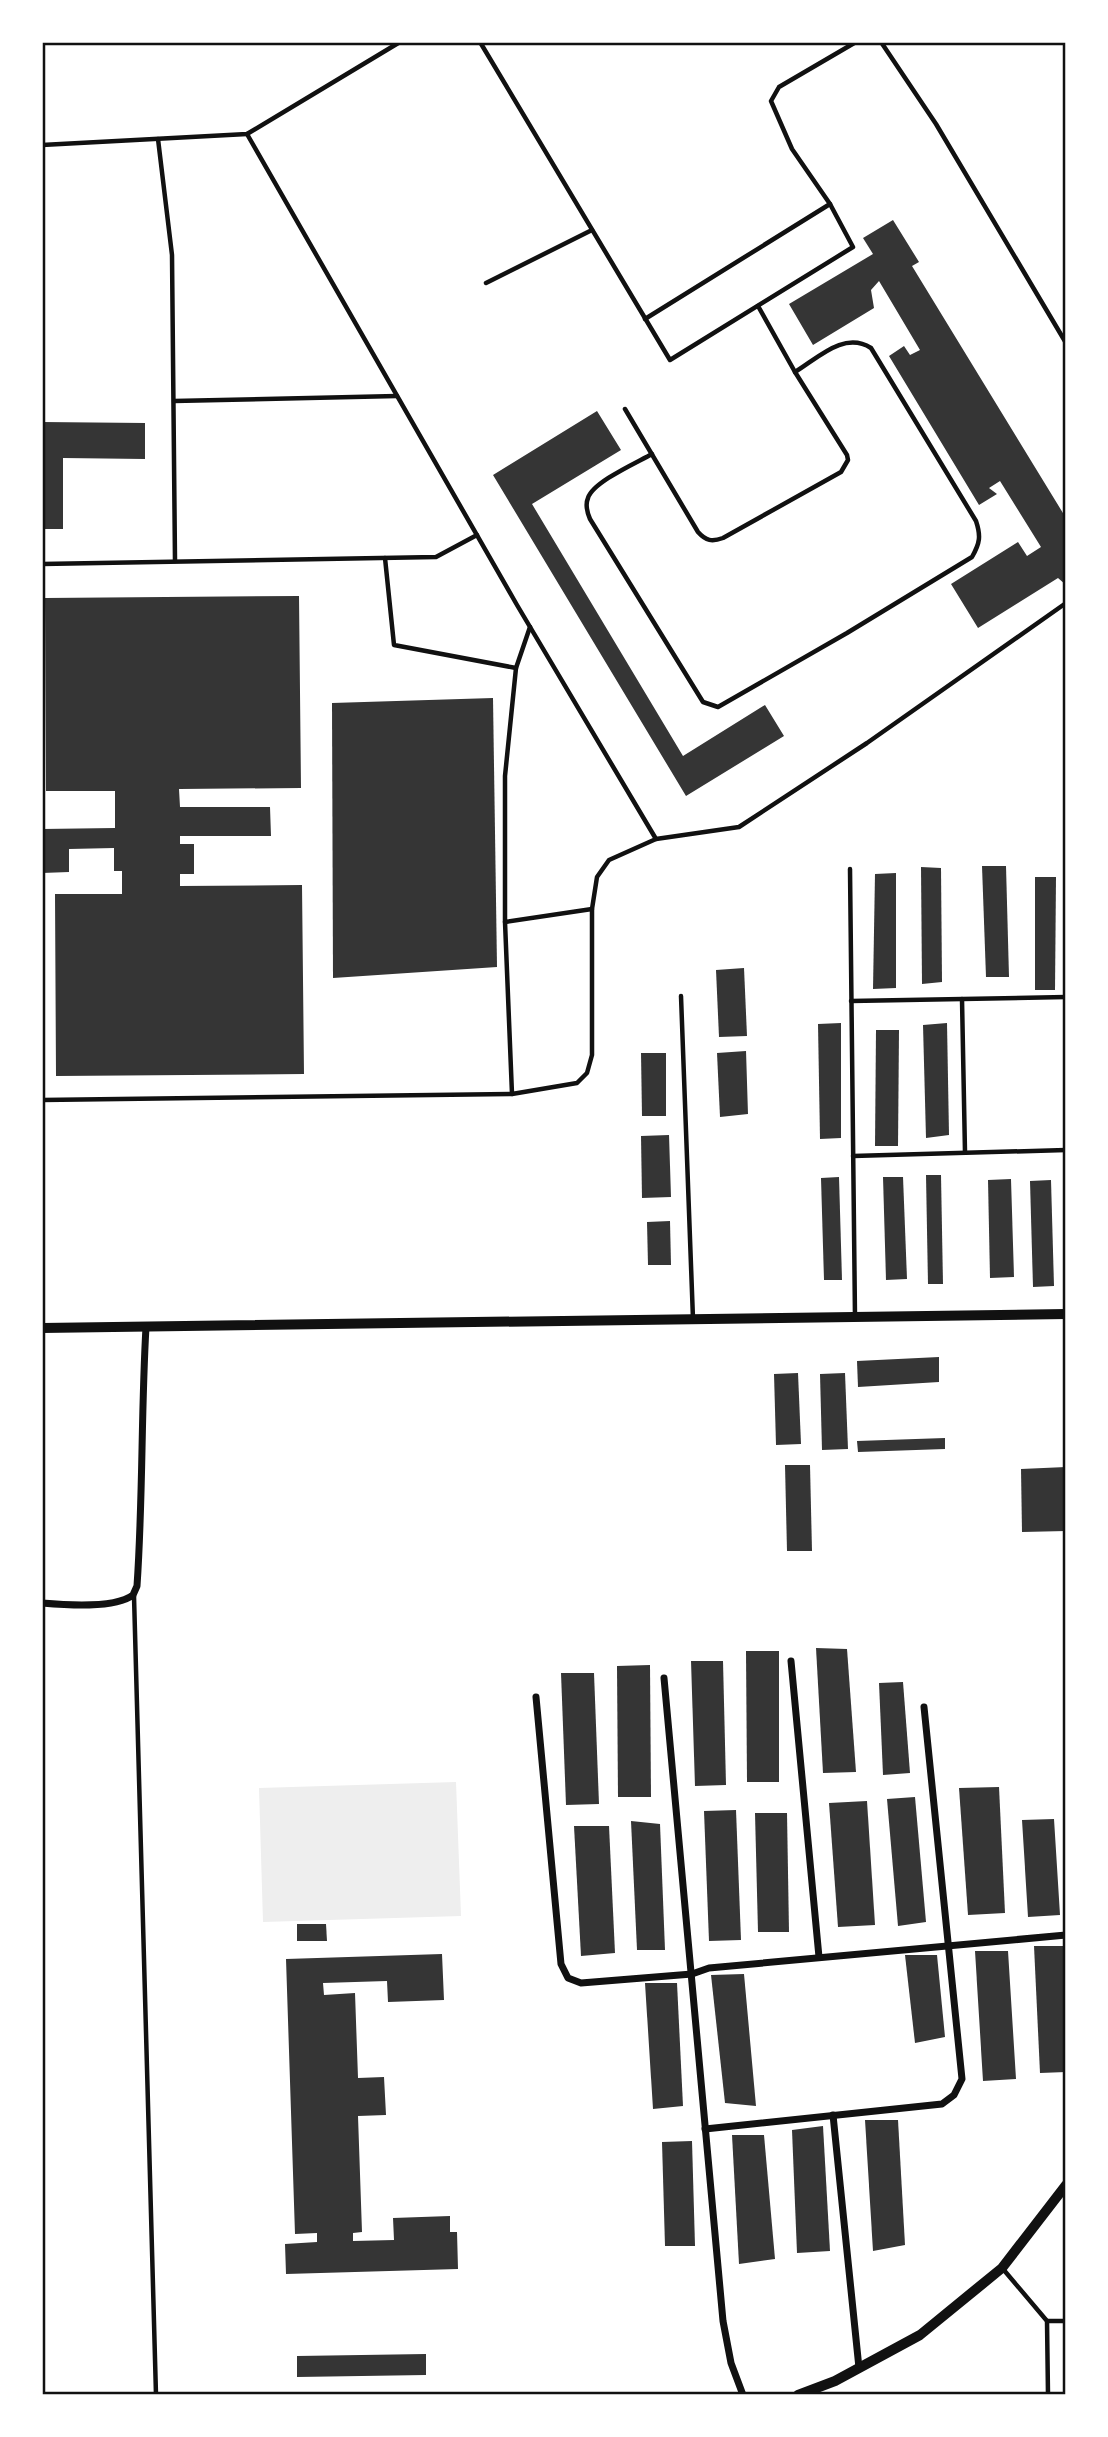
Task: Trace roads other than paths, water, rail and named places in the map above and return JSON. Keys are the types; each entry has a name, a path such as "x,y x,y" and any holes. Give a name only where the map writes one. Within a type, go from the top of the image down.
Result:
{"street":[{"path":"42,1328 1066,1314"},
{"path":"42,1603 120,1602 134,1595 137,1586 142,1495 142,1391 146,1327"},
{"path":"791,1661 819,1957"},
{"path":"664,1678 723,2321 731,2363 743,2395"},
{"path":"536,1697 561,1964 568,1978 582,1983 692,1975 709,1968 1066,1935"},
{"path":"705,2129 942,2104 954,2095 962,2079 924,1707"},
{"path":"833,2115 859,2368"},
{"path":"798,2395 859,2368 920,2335 1002,2268 1066,2185"}],"lane":[{"path":"42,145 247,134 400,42"},
{"path":"480,42 670,360 853,247 830,204 792,149 771,101 779,87 856,42"},
{"path":"881,42 936,124 1066,343"},
{"path":"247,134 530,627 656,839"},
{"path":"158,139 172,255 175,561"},
{"path":"645,319 830,204"},
{"path":"485,283 592,230"},
{"path":"625,409 698,532 710,541 723,538 841,472 848,460 847,455 758,306"},
{"path":"652,454 595,486 588,496 586,508 590,519 704,702 718,707 972,557 979,543 980,533 976,521 870,348 854,341 843,342 795,372"},
{"path":"174,401 397,396"},
{"path":"42,564 436,557 477,535"},
{"path":"385,558 394,645 516,668"},
{"path":"42,1100 512,1094 577,1083 587,1073 592,1055 592,909 597,877 609,860 656,839 739,827 867,743 1066,603"},
{"path":"512,1094 505,922 505,776 516,668 530,627"},
{"path":"850,870 855,1317"},
{"path":"505,922 592,909"},
{"path":"681,996 693,1320"},
{"path":"851,1002 1066,997"},
{"path":"962,999 965,1153"},
{"path":"853,1156 1066,1150"},
{"path":"134,1595 156,2395"},
{"path":"1002,2268 1047,2321 1048,2395"},
{"path":"1047,2321 1066,2321"}]}
